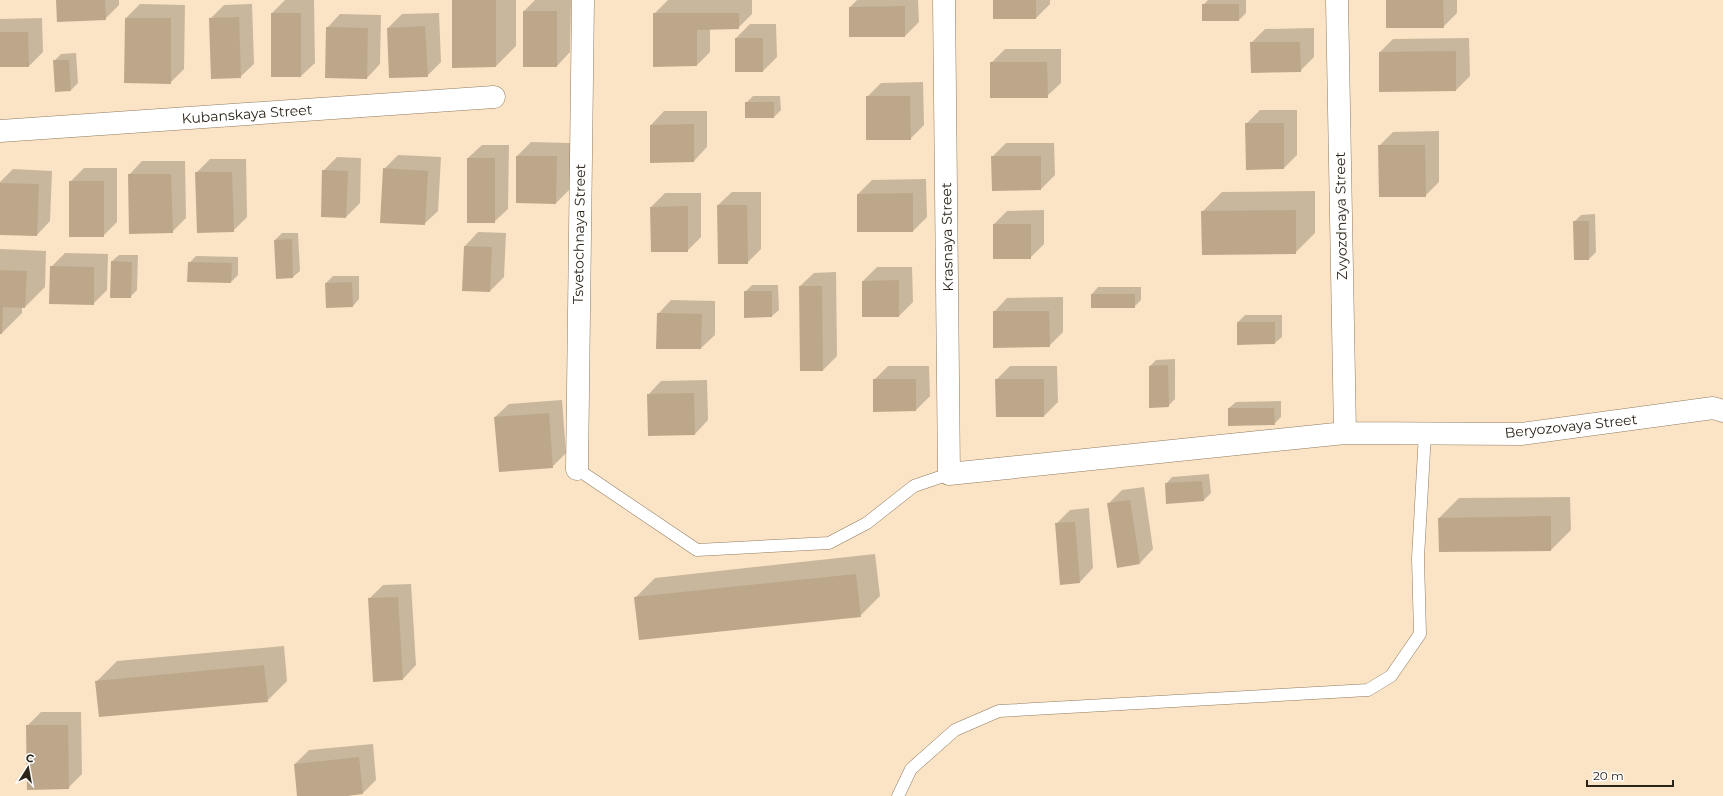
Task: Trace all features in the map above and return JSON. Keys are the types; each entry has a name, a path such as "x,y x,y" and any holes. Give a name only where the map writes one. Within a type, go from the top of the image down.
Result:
{"street":[{"name":"Tsvetochnaya Street","path":"577,469 583,0"},
{"name":"Krasnaya Street","path":"944,0 949,474"},
{"name":"Zvyozdnaya Street","path":"1337,0 1346,433"},
{"name":"Kubanskaya Street","path":"0,131 494,97"},
{"name":"Beryozovaya Street","path":"949,474 1346,433 1521,434 1713,408 1723,411"}],"lane":[{"path":"898,796 911,769 955,730 999,710 1368,690 1391,676 1420,634 1418,558 1425,433"},
{"path":"577,469 697,550 829,543 867,523 914,486 949,474"}],"building":[{"path":"56,0 105,0 106,20 57,22"},
{"path":"452,0 496,0 496,67 452,68"},
{"path":"993,0 1036,0 1036,19 993,19"},
{"path":"1386,0 1443,0 1444,28 1386,28"},
{"path":"1202,4 1239,4 1239,21 1202,21"},
{"path":"905,6 905,37 849,37 849,7"},
{"path":"523,11 557,11 557,67 523,67"},
{"path":"271,13 301,13 301,77 271,77"},
{"path":"653,13 739,13 739,29 697,30 697,66 653,67"},
{"path":"239,17 241,78 211,79 209,18"},
{"path":"125,18 171,18 171,84 124,83"},
{"path":"425,26 428,77 389,78 387,28"},
{"path":"326,27 368,28 367,79 325,78"},
{"path":"0,32 28,32 29,67 0,67"},
{"path":"735,38 763,38 763,72 735,72"},
{"path":"1250,42 1300,42 1301,72 1251,73"},
{"path":"1456,51 1456,91 1379,92 1379,52"},
{"path":"53,60 69,60 71,91 55,92"},
{"path":"990,62 1047,62 1048,98 990,98"},
{"path":"866,96 910,96 911,140 866,140"},
{"path":"745,102 774,102 774,118 745,118"},
{"path":"1245,123 1284,123 1284,169 1246,170"},
{"path":"694,124 694,162 650,163 650,125"},
{"path":"1378,145 1425,145 1426,197 1379,197"},
{"path":"516,156 557,156 556,204 516,203"},
{"path":"991,156 1041,156 1041,190 992,191"},
{"path":"467,158 495,158 495,223 467,223"},
{"path":"383,168 428,171 425,225 380,223"},
{"path":"322,170 348,171 346,218 321,217"},
{"path":"195,172 232,172 234,232 197,233"},
{"path":"128,174 171,174 173,233 129,234"},
{"path":"69,181 104,181 104,237 69,237"},
{"path":"0,183 39,184 37,236 0,235"},
{"path":"913,193 913,232 857,232 857,194"},
{"path":"717,205 747,205 748,264 718,264"},
{"path":"688,206 688,252 651,252 650,207"},
{"path":"1296,210 1296,254 1202,255 1201,211"},
{"path":"1573,221 1589,221 1589,260 1574,260"},
{"path":"993,224 1031,224 1031,259 993,259"},
{"path":"292,239 293,278 276,279 274,240"},
{"path":"464,246 492,247 490,292 462,291"},
{"path":"111,261 132,262 131,298 110,298"},
{"path":"188,262 232,263 231,283 187,282"},
{"path":"50,266 94,267 94,305 49,304"},
{"path":"0,270 27,271 25,308 3,307 2,334 0,334"},
{"path":"899,280 899,317 862,317 862,281"},
{"path":"352,282 353,307 326,308 325,283"},
{"path":"799,286 822,286 823,371 800,371"},
{"path":"744,291 772,291 772,317 744,318"},
{"path":"1091,294 1135,294 1135,308 1091,308"},
{"path":"993,311 1049,311 1050,347 993,348"},
{"path":"657,313 702,314 701,349 656,349"},
{"path":"1237,322 1275,322 1275,344 1237,345"},
{"path":"1168,365 1169,407 1149,408 1149,366"},
{"path":"873,379 916,379 916,411 873,412"},
{"path":"995,379 1044,379 1044,417 996,417"},
{"path":"694,393 695,435 648,436 647,394"},
{"path":"1228,408 1274,408 1275,425 1228,426"},
{"path":"549,413 553,468 499,472 494,417"},
{"path":"1202,481 1204,501 1166,504 1165,483"},
{"path":"1130,500 1140,564 1117,568 1107,503"},
{"path":"1551,516 1551,551 1439,552 1438,518"},
{"path":"1075,522 1080,583 1060,585 1055,523"},
{"path":"856,574 861,617 639,640 634,597"},
{"path":"398,597 403,680 373,682 368,598"},
{"path":"264,665 268,702 99,717 95,681"},
{"path":"26,725 68,725 69,789 27,790"},
{"path":"359,757 363,794 347,796 297,796 294,764"}]}
